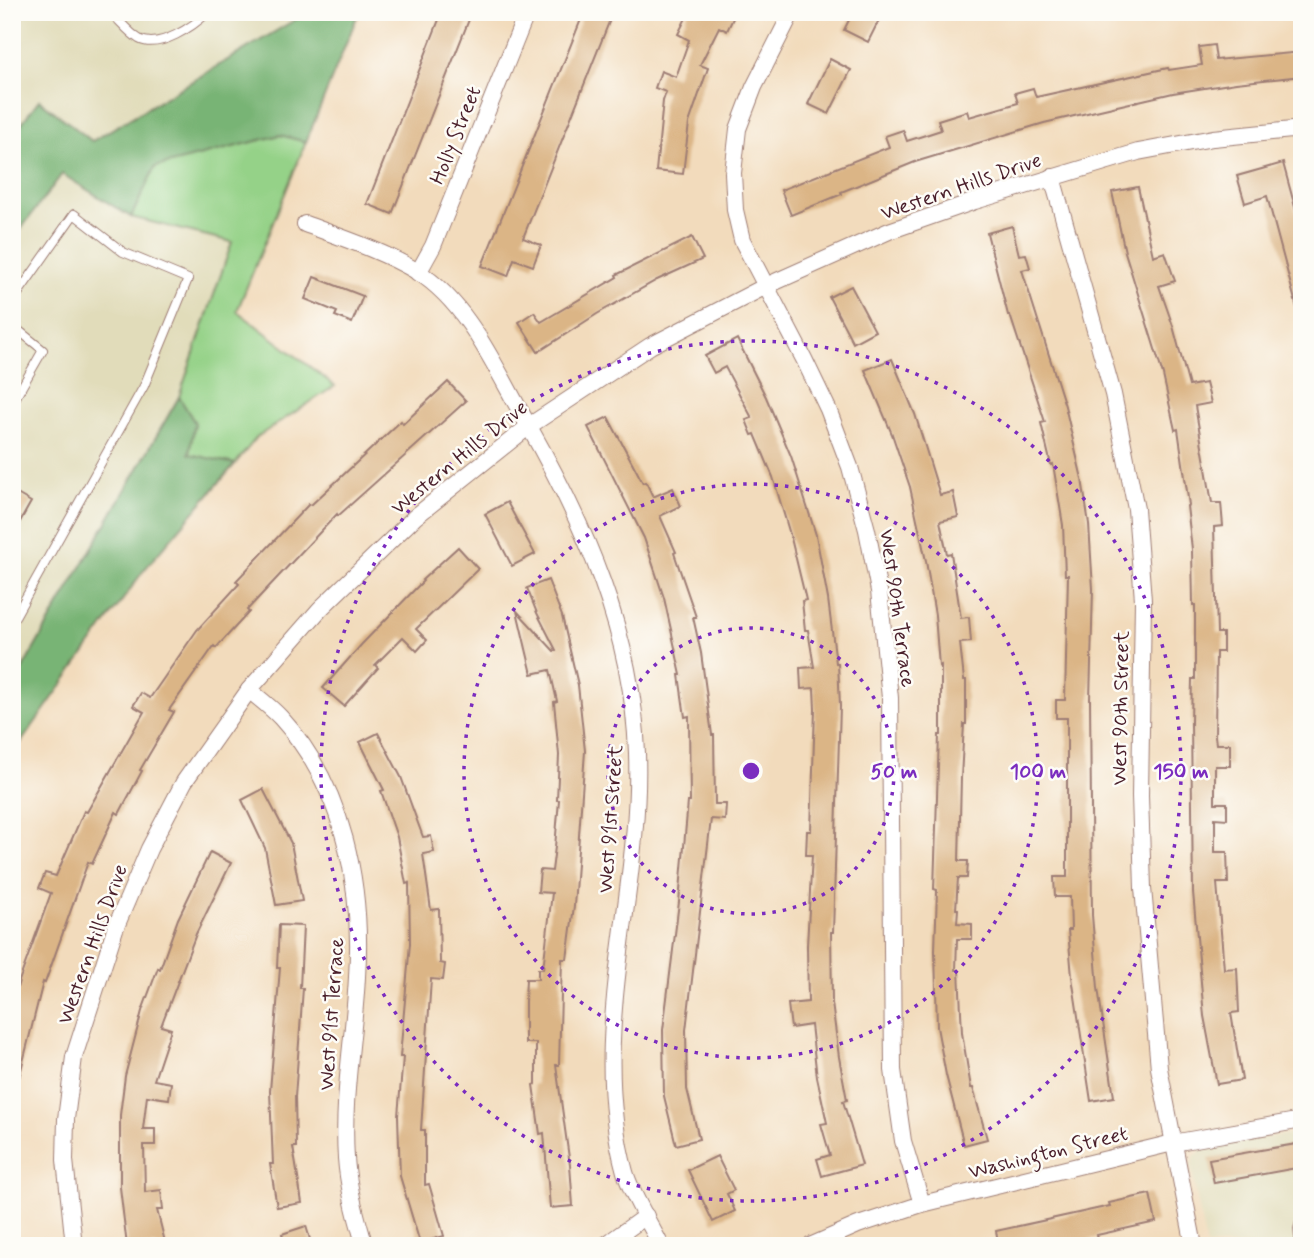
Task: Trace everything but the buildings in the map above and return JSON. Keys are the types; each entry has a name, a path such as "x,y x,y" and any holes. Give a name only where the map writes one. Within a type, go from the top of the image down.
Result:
{"street":[{"name":"Holly Street","path":"418,273 433,246 527,12"},
{"name":"West 90th Terrace","path":"792,12 754,87 738,129 733,173 735,210 742,240 828,409 850,467 867,530 879,591 890,698 893,1070 903,1142 922,1204"},
{"name":"Western Hills Drive","path":"74,1246 65,1160 66,1119 74,1057 115,929 149,849 184,782 249,690 320,609 415,517 529,426 650,346 766,285 889,231 1052,177 1151,150 1213,138 1302,129"},
{"name":"West 90th Street","path":"1052,177 1113,394 1136,509 1143,600 1140,796 1143,888 1159,1068 1194,1246"},
{"name":"West 91st Street","path":"305,224 359,244 418,273 439,290 462,316 551,465 590,547 617,625 635,710 637,798 612,1026 610,1081 614,1122 626,1175 661,1246"},
{"name":"West 91st Terrace","path":"249,690 281,718 309,754 333,802 348,848 359,937 345,1092 346,1158 352,1200 365,1246"},
{"name":"Washington Street","path":"810,1246 858,1225 922,1204 1173,1143 1302,1120"},
{"path":"604,1246 646,1216"}],"lane":[{"path":"110,12 139,39 150,42 161,41 196,24 208,12"},
{"path":"12,302 74,214 123,252 188,279 144,386 12,622"},
{"path":"12,325 43,350 12,404"},
{"path":"1300,1246 1298,1229 1302,1216"}],"shaded area":[{"path":"12,12 308,12 92,142 39,100 12,136"},
{"path":"62,174 131,217 232,241 179,397 12,687 12,241"},
{"path":"1302,1132 1302,1246 1206,1246 1191,1166 1194,1156 1207,1147"}],"green space":[{"path":"308,12 359,12 306,142 280,135 155,167 131,217 62,174 12,241 12,136 39,100 92,141"},
{"path":"280,135 306,142 237,311 335,386 257,437 235,464 189,454 195,423 179,397 232,242 131,217 155,167"},
{"path":"179,397 195,423 189,454 235,464 144,570 12,755 12,687"}]}
